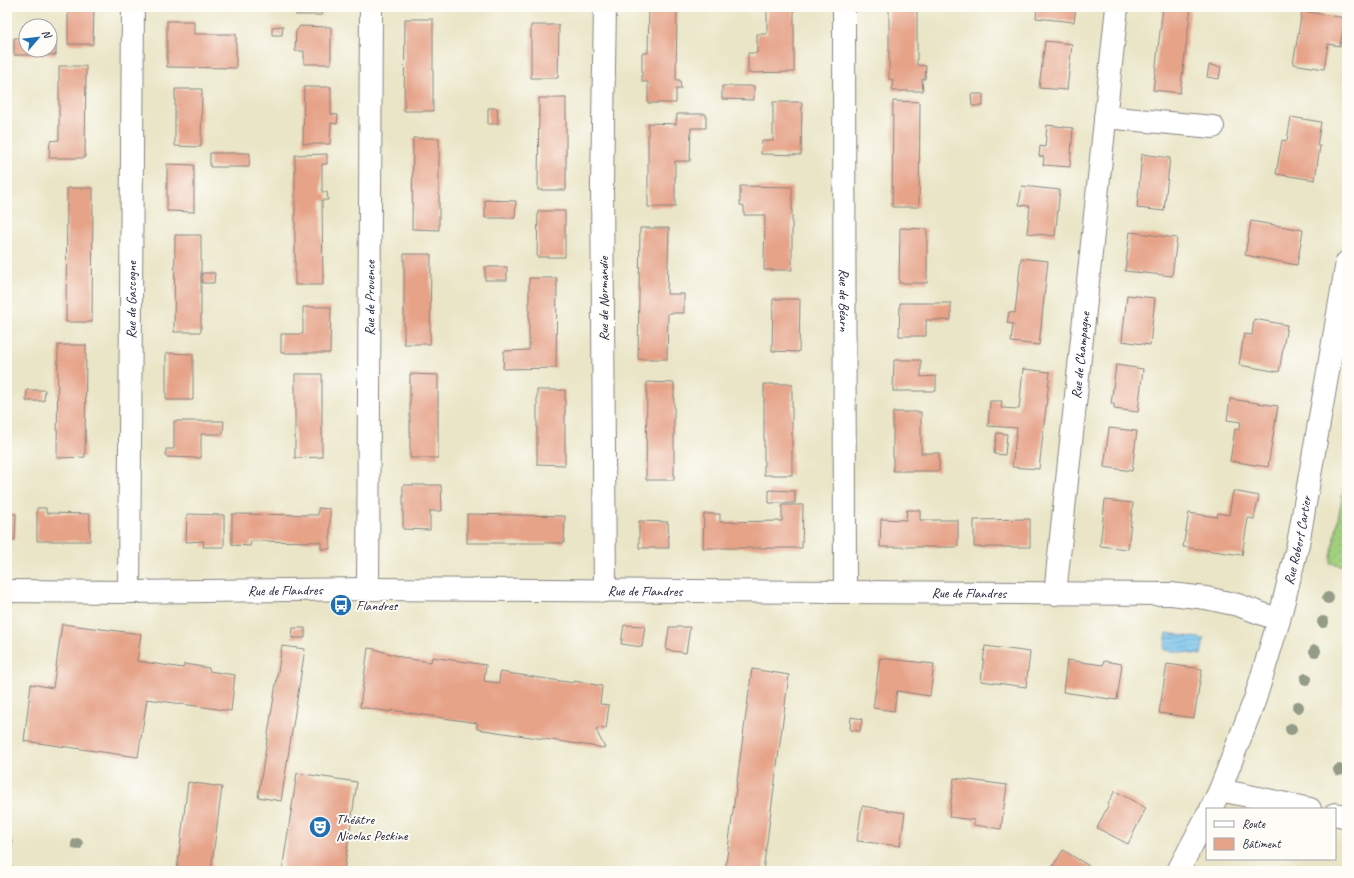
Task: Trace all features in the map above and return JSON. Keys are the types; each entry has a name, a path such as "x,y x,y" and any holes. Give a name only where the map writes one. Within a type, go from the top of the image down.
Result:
{"street":[{"name":"Rue de Gascogne","path":"129,592 133,7"},
{"name":"Rue de Provence","path":"368,589 371,7"},
{"name":"Rue de Normandie","path":"605,7 602,184 605,591"},
{"name":"Rue de Béarn","path":"844,7 845,592"},
{"name":"Rue de Champagne","path":"1055,594 1117,7"},
{"path":"1105,117 1213,128"},
{"name":"Rue Robert Cartier","path":"1211,808 1220,790 1255,699 1279,620 1298,544 1347,262"},
{"name":"Rue de Flandres","path":"7,591 129,592 368,589 1171,594 1206,598 1238,605 1279,620"},
{"path":"1220,790 1305,808"},
{"path":"1336,814 1347,817"},
{"path":"1178,871 1206,818"}],"green space":[{"path":"1347,469 1347,562 1346,566 1330,563"}],"water":[{"path":"1167,633 1204,639 1201,655 1164,650"}],"building":[{"path":"68,7 94,7 93,44 68,44"},
{"path":"296,7 322,7 322,15 296,15"},
{"path":"649,7 677,7 676,80 680,80 681,89 676,89 676,103 648,103 648,82 642,82 642,53 648,53"},
{"path":"767,7 794,7 794,72 748,73 748,53 757,53 757,34 767,34"},
{"path":"889,7 917,7 917,65 926,66 925,79 922,79 923,91 892,91 893,80 889,79"},
{"path":"1037,7 1076,7 1074,22 1036,18"},
{"path":"1163,7 1191,7 1180,93 1153,90"},
{"path":"1302,11 1345,18 1340,46 1328,44 1324,69 1293,64"},
{"path":"405,19 433,19 433,111 404,111"},
{"path":"167,21 194,21 194,34 236,34 236,68 167,67"},
{"path":"531,25 559,25 558,78 531,78"},
{"path":"283,26 282,35 272,35 272,27"},
{"path":"300,26 331,27 331,64 304,64 304,51 295,51 296,31"},
{"path":"14,38 18,38 18,55 14,55"},
{"path":"1045,41 1072,44 1067,90 1039,88"},
{"path":"1209,65 1221,67 1219,79 1207,77"},
{"path":"59,66 86,66 85,158 49,158 50,141 59,140"},
{"path":"722,86 754,86 754,100 722,99"},
{"path":"304,87 331,87 331,114 338,115 337,124 331,123 330,144 303,144"},
{"path":"175,89 202,89 201,147 175,146"},
{"path":"971,94 983,94 983,106 972,106"},
{"path":"539,98 566,98 566,190 538,190"},
{"path":"893,101 920,102 919,207 892,207"},
{"path":"773,102 802,102 801,155 761,154 762,141 773,141"},
{"path":"488,108 497,108 498,124 488,124"},
{"path":"677,114 706,114 706,128 691,128 690,161 675,161 675,207 648,207 648,123 676,124"},
{"path":"1291,117 1321,122 1317,146 1320,146 1315,180 1276,174 1282,140 1287,141"},
{"path":"1047,125 1073,128 1070,167 1043,165 1044,157 1039,156 1040,146 1045,147"},
{"path":"413,138 439,138 439,230 412,229"},
{"path":"210,153 250,153 249,167 210,167"},
{"path":"327,154 327,164 322,164 322,192 327,192 328,200 322,200 323,285 295,285 295,155"},
{"path":"1142,154 1170,158 1164,211 1137,208"},
{"path":"167,164 194,165 194,212 167,211"},
{"path":"740,186 792,187 792,270 764,270 765,215 744,215 744,206 740,205"},
{"path":"1022,186 1060,190 1055,236 1027,233 1030,206 1019,205"},
{"path":"67,188 93,188 92,322 66,322"},
{"path":"485,200 516,201 515,218 485,218"},
{"path":"538,211 565,211 565,257 537,257"},
{"path":"1251,221 1303,230 1297,265 1245,255"},
{"path":"640,228 669,228 667,294 684,294 684,313 668,313 667,359 638,359"},
{"path":"900,228 927,229 927,283 899,283"},
{"path":"1130,232 1177,238 1172,276 1125,271"},
{"path":"175,235 201,235 201,332 174,332"},
{"path":"404,254 431,254 430,344 404,344"},
{"path":"1021,258 1048,261 1039,345 1011,342 1013,324 1007,323 1009,312 1015,313"},
{"path":"485,267 507,267 507,280 485,280"},
{"path":"202,273 215,273 214,283 202,283"},
{"path":"529,278 557,278 556,368 503,369 504,351 529,350"},
{"path":"1127,295 1155,298 1150,345 1122,341"},
{"path":"773,299 800,299 799,352 772,351"},
{"path":"900,303 951,303 951,320 926,320 926,336 899,336"},
{"path":"303,307 331,307 330,353 281,353 281,334 303,334"},
{"path":"1254,319 1287,325 1279,372 1239,365 1244,334 1252,335"},
{"path":"58,345 86,345 85,457 57,458"},
{"path":"166,353 193,354 193,400 166,400"},
{"path":"894,360 921,360 921,377 936,376 936,391 893,391"},
{"path":"1116,365 1143,369 1138,412 1114,409 1114,404 1111,404"},
{"path":"1023,369 1050,372 1039,469 1012,467 1017,428 988,426 990,401 1002,401 1001,408 1019,409"},
{"path":"295,374 322,374 322,457 295,458"},
{"path":"410,374 438,375 438,458 410,458"},
{"path":"647,382 674,383 674,480 646,480"},
{"path":"764,384 792,384 792,475 764,475"},
{"path":"27,390 45,390 44,401 26,401"},
{"path":"537,390 565,390 565,465 537,464"},
{"path":"1230,399 1278,406 1268,467 1230,461 1235,429 1239,430 1241,422 1227,420"},
{"path":"893,412 921,412 921,453 939,453 939,471 893,471"},
{"path":"174,421 224,421 223,434 201,434 201,458 166,457 166,449 174,449"},
{"path":"1109,428 1137,431 1132,471 1104,467"},
{"path":"997,433 1007,434 1005,455 994,454"},
{"path":"403,485 441,485 442,511 430,511 430,530 403,529"},
{"path":"769,490 795,491 795,503 769,503"},
{"path":"1233,491 1259,496 1254,519 1248,518 1242,555 1183,547 1189,513 1217,517 1218,513 1229,515"},
{"path":"1105,500 1133,503 1128,549 1100,546"},
{"path":"782,505 803,505 802,548 703,548 704,514 720,514 720,522 782,521"},
{"path":"37,508 46,508 46,513 90,514 90,541 37,541"},
{"path":"318,508 330,509 330,549 321,549 321,542 251,541 250,546 232,545 232,514 318,515"},
{"path":"907,510 920,510 920,520 958,520 958,547 880,547 881,519 906,520"},
{"path":"7,514 16,514 15,540 7,540"},
{"path":"187,514 224,515 224,547 203,547 204,541 186,542"},
{"path":"467,514 565,516 564,543 467,543"},
{"path":"1030,519 1030,547 974,547 974,520"},
{"path":"639,521 668,522 669,548 639,548"},
{"path":"62,624 141,634 137,661 183,668 184,664 209,668 209,671 235,675 231,711 147,699 138,757 24,741 31,684 53,688"},
{"path":"624,625 645,626 642,647 621,644"},
{"path":"669,627 690,627 686,653 666,650"},
{"path":"293,628 305,628 305,638 292,638"},
{"path":"282,646 305,649 281,801 258,797"},
{"path":"985,646 1030,652 1026,687 981,681"},
{"path":"368,648 408,659 431,662 432,657 486,665 484,681 499,683 500,672 602,686 600,704 609,705 606,729 597,728 596,730 605,748 477,729 477,723 391,710 391,712 360,707"},
{"path":"880,658 934,664 930,696 897,691 894,711 873,708"},
{"path":"1067,660 1103,665 1104,661 1122,664 1117,700 1063,692"},
{"path":"1167,664 1202,669 1194,718 1159,713"},
{"path":"752,669 789,675 763,871 725,871"},
{"path":"851,717 862,719 860,731 850,730"},
{"name":"Théâtre Nicolas Peskine","path":"297,773 357,782 344,871 282,871"},
{"path":"954,778 1007,785 1001,829 974,825 974,820 949,817"},
{"path":"188,782 222,787 211,871 177,871"},
{"path":"1115,791 1146,808 1128,844 1097,828"},
{"path":"862,806 905,813 900,846 857,841"},
{"path":"7,840 12,840 11,871 7,871"},
{"path":"1063,850 1097,871 1050,871"}],"place":[{"name":"Flandres","path":"341,605"},
{"name":"Théâtre Nicolas Peskine","path":"320,827"}]}
